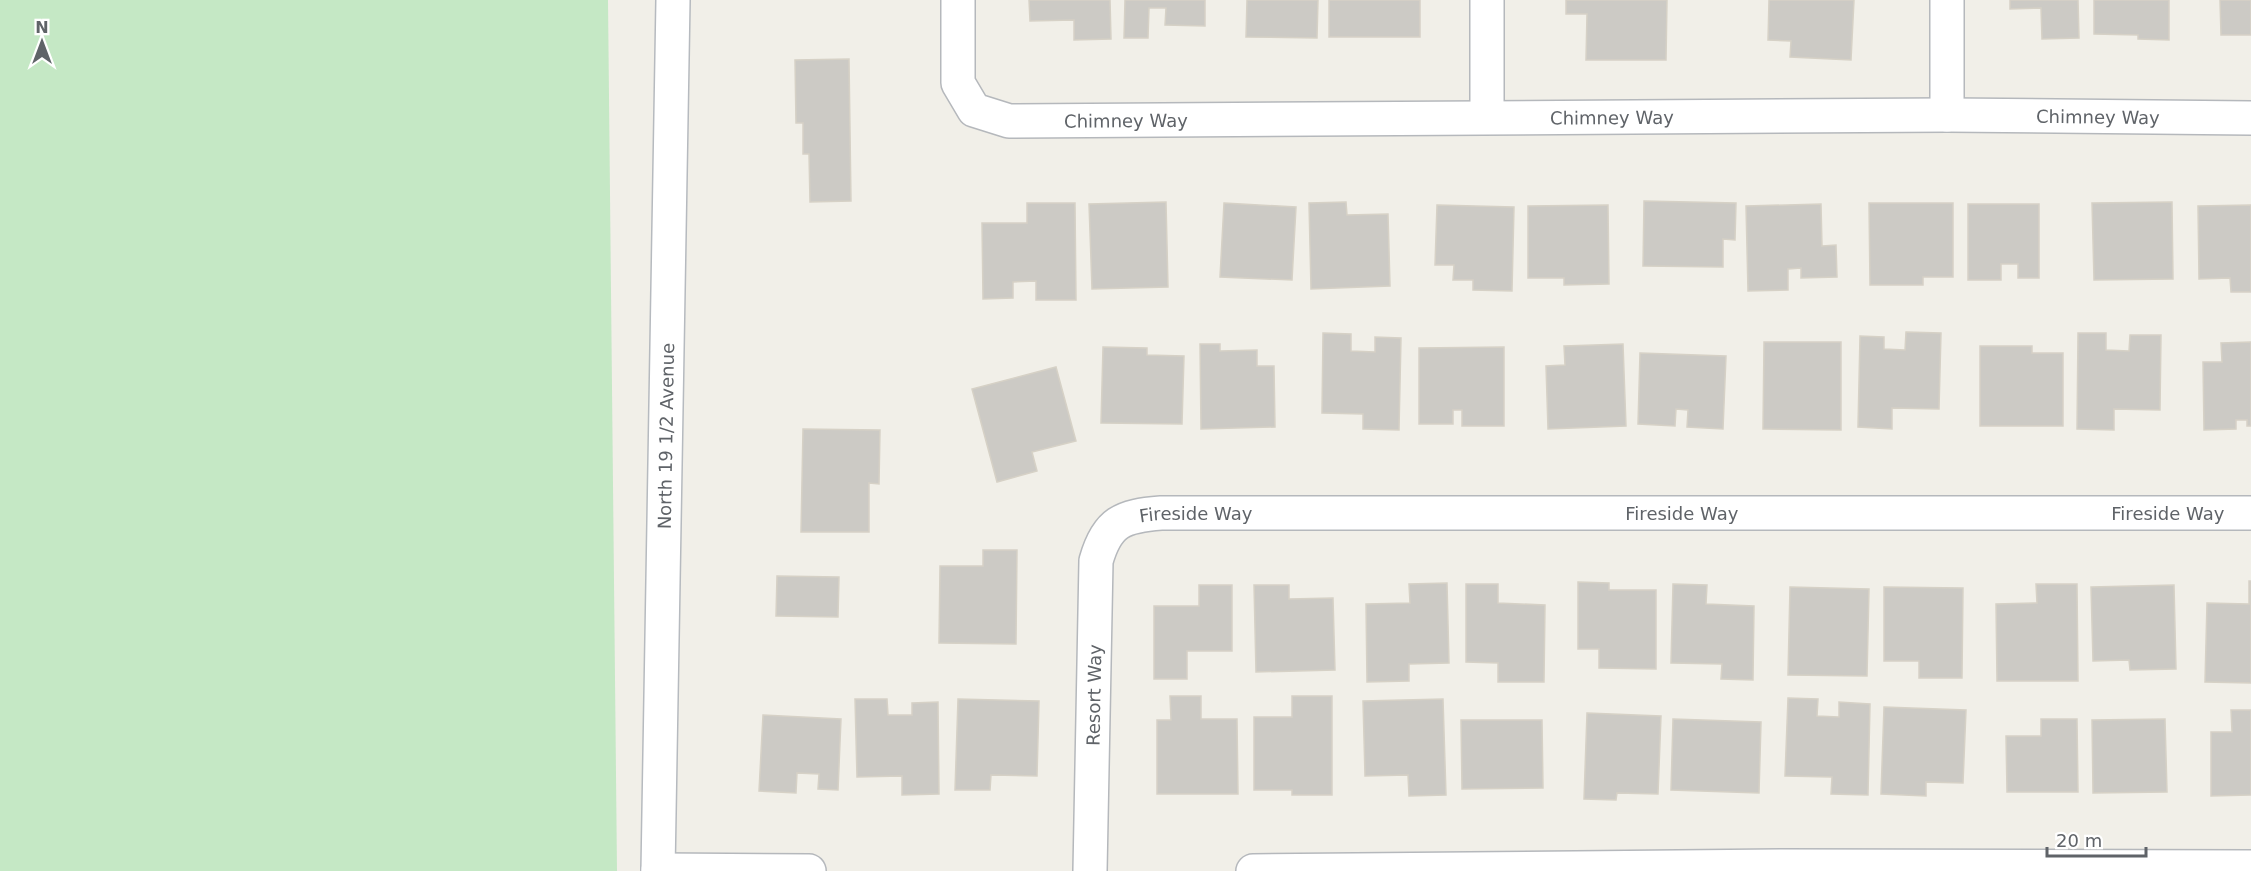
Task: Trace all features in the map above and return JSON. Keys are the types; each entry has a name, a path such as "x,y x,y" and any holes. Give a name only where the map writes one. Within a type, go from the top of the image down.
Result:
{"street":[{"name":"North 19 1/2 Avenue","path":"658,871 673,0"},
{"name":"Chimney Way","path":"958,0 958,83 974,110 1009,121 1947,115 2251,118"},
{"path":"1487,0 1487,117"},
{"path":"1947,0 1947,115"},
{"name":"Fireside Way","path":"1114,524 1136,515 1161,513 2251,513"},
{"name":"Resort Way","path":"1090,871 1096,561 1101,541 1114,524"},
{"path":"1253,871 2251,867"},
{"path":"658,871 809,871"}],"green space":[{"path":"0,0 608,0 617,871 0,871"}],"building":[{"path":"1029,0 1110,0 1111,39 1074,40 1074,20 1030,21"},
{"path":"1125,0 1205,0 1205,26 1165,25 1166,8 1149,8 1148,38 1124,38"},
{"path":"1247,0 1318,0 1317,38 1246,37"},
{"path":"1329,0 1420,0 1420,37 1329,37"},
{"path":"1566,0 1667,0 1666,60 1586,60 1587,14 1566,14"},
{"path":"1769,0 1854,0 1851,60 1790,57 1791,41 1768,40"},
{"path":"2010,0 2078,0 2079,38 2042,39 2041,8 2010,9"},
{"path":"2094,0 2169,0 2169,40 2138,39 2138,35 2094,34"},
{"path":"2220,0 2251,0 2251,35 2221,35"},
{"path":"849,59 851,201 810,202 809,154 803,154 803,123 796,123 795,60"},
{"path":"1644,201 1736,203 1735,240 1723,239 1723,267 1643,266"},
{"path":"1166,202 1168,287 1092,289 1089,204"},
{"path":"1346,202 1347,215 1388,214 1390,286 1311,289 1309,203"},
{"path":"2172,202 2173,279 2094,280 2092,203"},
{"path":"1027,203 1075,203 1076,300 1036,300 1036,281 1013,282 1013,298 983,299 982,223 1027,223"},
{"path":"1224,203 1296,207 1292,280 1220,277"},
{"path":"1869,203 1953,203 1953,277 1923,277 1923,285 1870,285"},
{"path":"1821,204 1822,246 1836,245 1837,277 1801,278 1801,268 1788,269 1788,290 1748,291 1746,206"},
{"path":"1968,204 2039,204 2039,278 2018,278 2018,264 2001,264 2001,280 1968,280"},
{"path":"1437,205 1514,207 1512,291 1473,290 1473,280 1453,280 1454,265 1435,265"},
{"path":"1608,205 1609,284 1564,285 1564,278 1528,278 1528,206"},
{"path":"2251,205 2251,292 2231,292 2230,278 2199,279 2198,206"},
{"path":"1906,332 1941,333 1939,409 1892,408 1892,429 1858,427 1860,336 1884,337 1884,349 1905,350"},
{"path":"1323,333 1351,334 1351,351 1375,352 1375,337 1401,338 1399,430 1363,429 1363,414 1322,413"},
{"path":"2078,333 2106,333 2106,350 2129,351 2130,335 2161,335 2160,410 2114,409 2114,430 2077,429"},
{"path":"1764,342 1841,342 1841,430 1763,429"},
{"path":"2251,342 2251,426 2247,426 2247,420 2236,420 2236,429 2204,430 2203,362 2222,362 2221,343"},
{"path":"1200,344 1220,344 1220,351 1257,350 1257,366 1274,366 1275,427 1201,429"},
{"path":"1623,344 1626,426 1548,429 1546,366 1565,365 1564,346"},
{"path":"1980,346 2032,346 2032,353 2063,353 2063,426 1980,426"},
{"path":"1103,347 1147,348 1147,355 1184,356 1182,424 1101,423"},
{"path":"1504,347 1504,426 1462,426 1462,410 1453,410 1453,424 1419,424 1419,348"},
{"path":"1640,353 1726,356 1723,429 1687,427 1688,410 1676,409 1675,426 1638,424"},
{"path":"1056,367 1076,441 1032,452 1037,471 997,482 972,389"},
{"path":"803,429 880,430 879,484 869,483 869,532 801,532"},
{"path":"983,550 1017,550 1016,644 939,643 940,566 983,566"},
{"path":"777,576 839,577 838,617 776,616"},
{"path":"2249,581 2251,581 2251,683 2205,682 2207,603 2249,604"},
{"path":"1578,582 1609,583 1609,590 1656,590 1656,669 1599,668 1599,649 1578,649"},
{"path":"1447,583 1449,663 1409,664 1409,681 1367,682 1366,604 1410,603 1409,584"},
{"path":"1466,584 1498,584 1498,603 1545,605 1544,682 1498,682 1498,663 1466,662"},
{"path":"1673,584 1707,585 1706,604 1754,606 1753,680 1721,679 1722,664 1671,663"},
{"path":"2036,584 2077,584 2078,681 1997,681 1996,604 2037,603"},
{"path":"1199,585 1232,585 1232,651 1187,651 1187,679 1154,679 1154,606 1199,606"},
{"path":"1254,585 1289,585 1289,599 1333,598 1335,670 1256,672"},
{"path":"2174,585 2176,669 2130,670 2129,660 2093,661 2091,587"},
{"path":"1790,587 1869,589 1867,676 1788,675"},
{"path":"1884,587 1963,588 1962,678 1919,678 1919,661 1884,661"},
{"path":"1170,696 1201,696 1201,719 1237,719 1238,794 1157,794 1157,720 1171,720"},
{"path":"1292,696 1332,696 1332,795 1292,795 1292,790 1254,790 1254,717 1292,717"},
{"path":"1788,698 1818,699 1817,716 1839,717 1839,702 1870,704 1868,795 1831,794 1832,777 1785,776"},
{"path":"855,699 887,699 888,715 912,715 912,703 938,702 939,794 902,795 902,776 857,777"},
{"path":"958,699 1039,701 1037,776 991,775 990,790 955,790"},
{"path":"1443,699 1446,795 1409,796 1408,775 1365,776 1363,701"},
{"path":"1884,707 1966,710 1963,783 1926,782 1926,796 1881,794"},
{"path":"2231,710 2251,710 2251,795 2211,796 2211,732 2232,732"},
{"path":"1587,713 1661,716 1658,794 1617,793 1616,800 1584,799"},
{"path":"763,715 841,719 838,790 818,789 819,774 797,773 796,793 759,791"},
{"path":"1673,719 1761,722 1759,793 1671,790"},
{"path":"2041,719 2077,719 2078,792 2007,792 2006,736 2041,736"},
{"path":"2165,719 2167,792 2093,793 2092,720"},
{"path":"1461,720 1542,720 1543,788 1462,789"}]}
